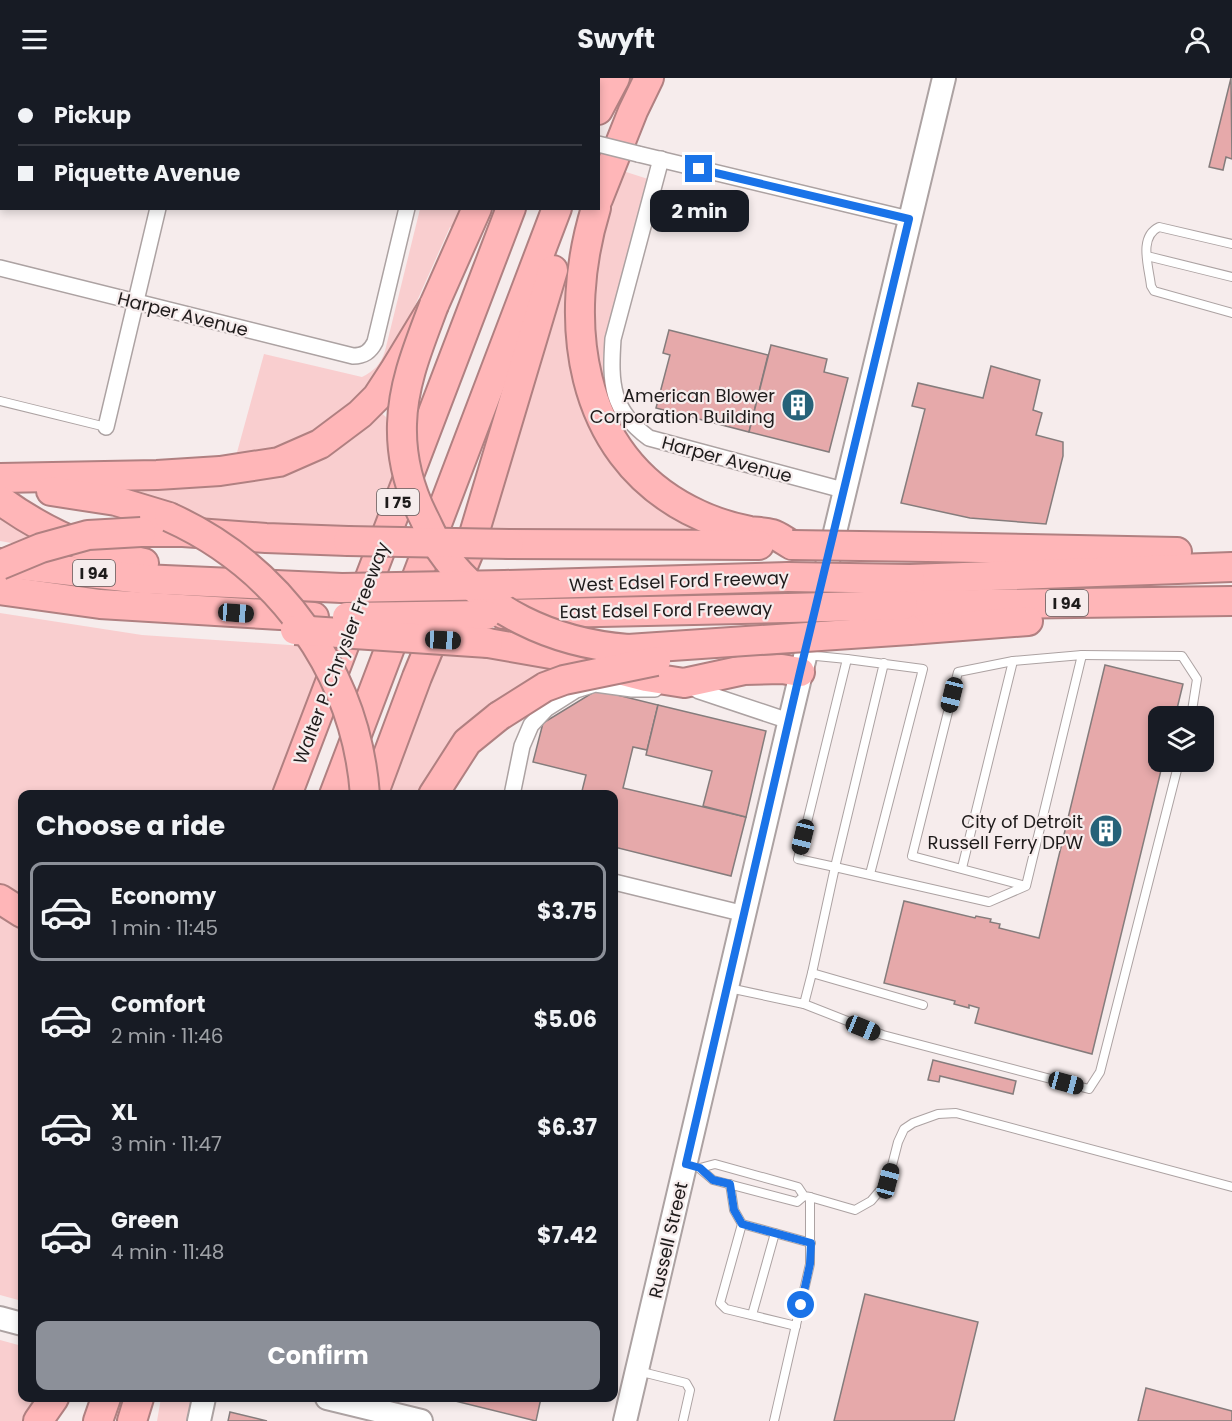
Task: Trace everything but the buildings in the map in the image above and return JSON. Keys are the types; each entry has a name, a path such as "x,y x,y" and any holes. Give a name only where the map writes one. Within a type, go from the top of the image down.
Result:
{"highway":[{"path":"600,106 615,78"},
{"path":"600,193 649,78"},
{"path":"476,210 434,304 408,378 404,400 403,444 411,487 440,549 465,578 506,612 540,630 584,643 646,649 770,640"},
{"name":"Walter P. Chrysler Freeway","path":"289,790 510,210"},
{"name":"I 75","path":"336,790 556,210"},
{"path":"375,790 417,677 468,554 562,238 566,210"},
{"path":"596,210 585,254 580,289 580,325 582,353 589,388 598,412 611,438 628,462 648,481 688,510 731,536"},
{"path":"11,482 220,471 279,462 294,457 338,432 377,397 434,304"},
{"path":"11,482 116,501 169,517 236,555 281,596 321,652 348,708 363,773 365,790"},
{"path":"0,500 45,531 104,554 165,566 189,581"},
{"path":"0,564 41,548 88,535 183,532 266,538 509,544 731,536 792,545 1174,552 1196,554 1232,567"},
{"name":"I 94","path":"0,564 142,579 189,581"},
{"name":"West Edsel Ford Freeway","path":"189,581 342,588 788,577 908,605 1232,567"},
{"name":"I 94","path":"0,590 100,603"},
{"path":"436,790 467,742 499,716 545,687 582,675 770,640 908,605 1027,621 1179,617 1206,613 1232,602"},
{"path":"0,607 50,614 85,612 100,603"},
{"name":"East Edsel Ford Freeway","path":"100,603 258,614 305,623 487,629 788,608 908,605"},
{"path":"487,629 568,657 646,677 684,683 744,670 782,669 802,663"},
{"path":"0,898 18,910"},
{"path":"38,1421 52,1402"},
{"path":"47,1421 54,1402"},
{"path":"98,1421 105,1402"},
{"path":"132,1421 138,1402"},
{"path":"148,1421 152,1402"}],"street":[{"name":"Russell Street","path":"625,1421 693,1166 727,988 843,490 944,78"},
{"path":"600,144 909,219"},
{"name":"Harper Avenue","path":"661,159 613,339 611,370 615,395 622,410 633,426 650,438 843,490"},
{"path":"106,427 158,210"},
{"name":"Harper Avenue","path":"0,268 353,356 366,354 375,342 407,210"},
{"path":"513,790 522,746 531,725 546,709 576,690 596,684 632,689 654,689 684,683 699,691 789,721"},
{"path":"618,883 745,914"},
{"path":"0,1318 18,1323"},
{"path":"199,1421 203,1402"},
{"path":"356,1402 421,1421"}],"lane":[{"path":"1232,244 1159,227 1149,234 1146,244 1151,286 1154,291 1232,313"},
{"path":"1147,256 1232,277"},
{"path":"0,401 106,427"},
{"path":"1026,886 1083,655"},
{"path":"1026,886 912,856 958,672 1013,661 1083,655 1182,656 1197,679 1193,706"},
{"path":"847,659 798,859 989,902 1026,886"},
{"path":"802,663 847,659 923,669 870,874"},
{"path":"962,868 1013,661"},
{"path":"804,1004 884,663"},
{"path":"727,988 804,1004 883,1035 1089,1089 1100,1072 1176,772"},
{"path":"812,973 923,1005"},
{"path":"693,1166 715,1164 798,1187 807,1196 855,1210 871,1201 888,1181 898,1142 904,1129 913,1123 938,1114 956,1113 1232,1187"},
{"path":"693,1166 713,1180 797,1202 807,1196"},
{"path":"730,1184 734,1210 742,1224 811,1243"},
{"path":"774,1421 810,1264 811,1243 807,1196"},
{"path":"742,1224 720,1303 726,1309 796,1326"},
{"path":"752,1315 775,1233"},
{"path":"637,1371 686,1383 690,1390 683,1421"}],"shaded area":[{"path":"620,170 648,179 603,357 612,412 595,362 592,300 603,235"},
{"path":"420,210 464,210 455,229 450,227 392,357 380,376 336,420 288,447 236,456 264,354 362,377 373,370 385,351"},
{"path":"577,232 578,388 709,533 484,531"},
{"path":"379,411 386,417 395,476 375,527 207,524 91,482 232,478"},
{"path":"0,511 63,552 0,541"},
{"path":"0,613 142,635 304,646 318,672 274,790 18,790 18,904 0,893"},
{"path":"439,649 504,654 570,673 432,790 386,790"},
{"path":"0,913 18,925 18,1300 0,1295"},
{"path":"0,1340 18,1345 18,1402 37,1402 27,1421 0,1421"},
{"path":"160,1402 191,1402 187,1421 157,1421"}],"place":[{"name":"American Blower Corporation Building","path":"798,405"},
{"name":"City of Detroit Russell Ferry DPW","path":"1106,831"}],"route":[{"path":"699,169 909,219 800,672 686,1164 700,1168 713,1180 730,1184 734,1210 742,1224 811,1243 810,1264 801,1305"}]}
